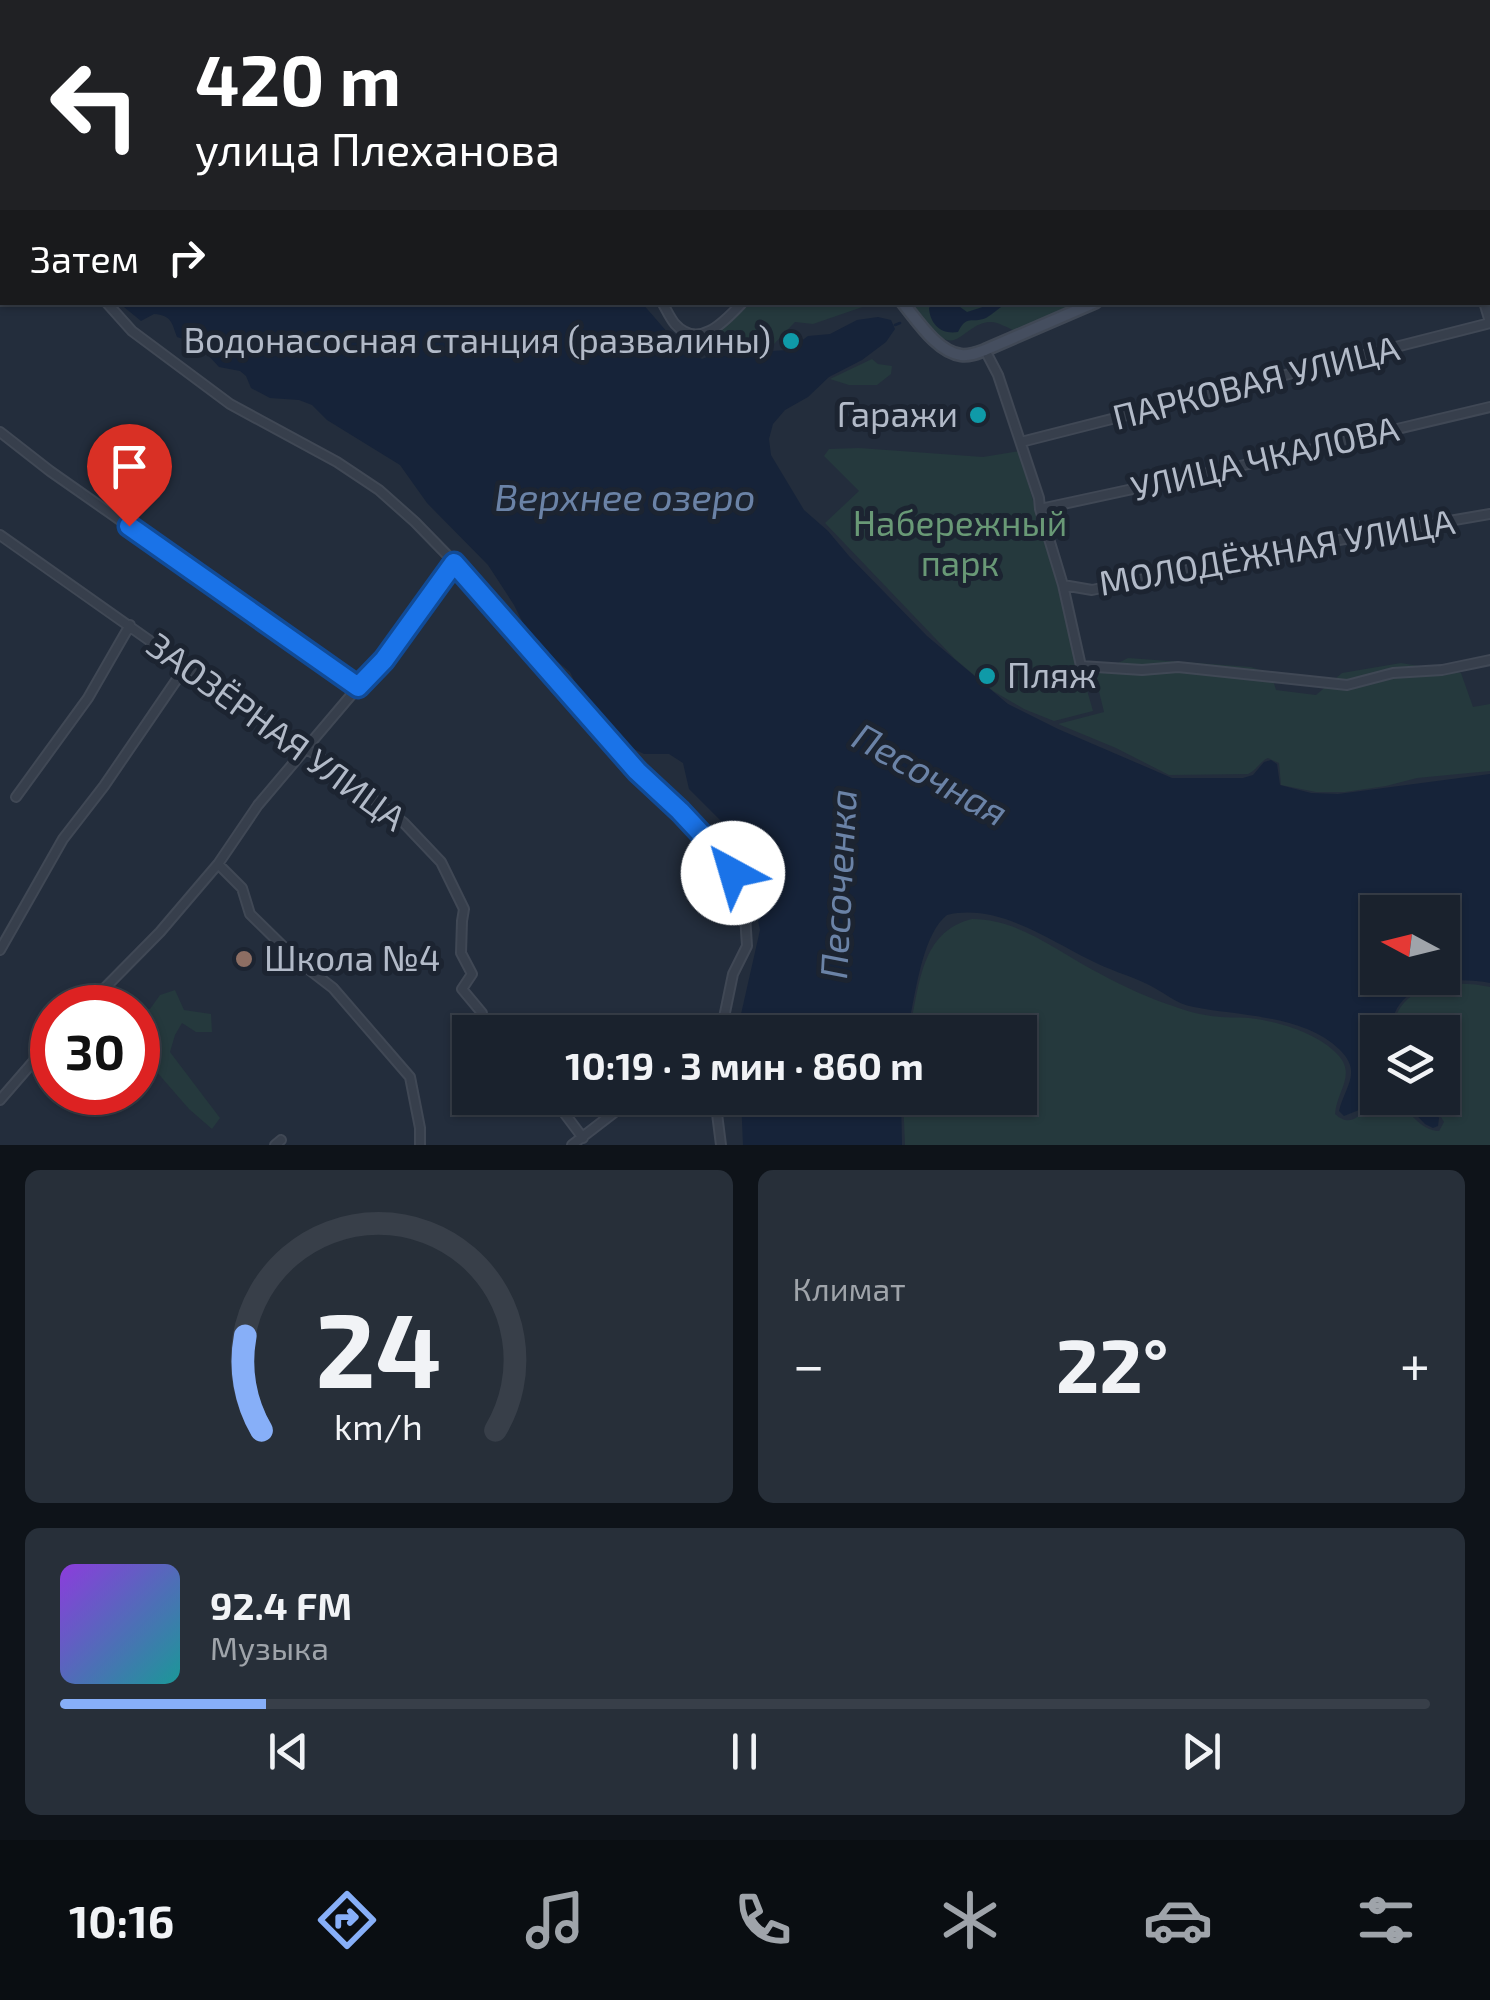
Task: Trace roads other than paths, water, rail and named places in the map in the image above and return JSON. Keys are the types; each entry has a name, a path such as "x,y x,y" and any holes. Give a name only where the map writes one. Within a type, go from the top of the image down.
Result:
{"main road":[{"path":"905,305 931,336 954,353 966,356 1089,305"}],"street":[{"path":"109,305 132,331 230,404 338,462 416,522 637,771 722,856 744,898 746,946 733,974 725,1015"},
{"path":"664,305 676,326 690,334 704,334 717,328 740,305"},
{"name":"ПАРКОВАЯ УЛИЦА","path":"1022,442 1490,322"},
{"path":"985,350 1022,442 1081,666 1142,670 1178,667 1346,685 1393,673 1442,670 1490,660"},
{"name":"УЛИЦА ЧКАЛОВА","path":"1040,509 1490,408"},
{"path":"0,432 358,687"},
{"name":"МОЛОДЁЖНАЯ УЛИЦА","path":"1063,586 1092,590 1281,550 1490,514"},
{"name":"ЗАОЗЁРНАЯ УЛИЦА","path":"0,535 315,754 404,823 441,862 464,909 461,953 472,974 462,989 482,1015"},
{"path":"108,985 218,864 258,805 384,660 454,563"},
{"path":"16,797 88,698 130,625"},
{"path":"0,950 63,839 186,666"},
{"path":"218,864 242,888 250,914 298,961 333,988 410,1078 420,1145"},
{"path":"0,1100 30,1065"},
{"path":"566,1115 583,1138"},
{"path":"572,1145 612,1115"},
{"path":"717,1115 720,1145"}],"water":[{"name":"Верхнее озеро","path":"121,305 644,305 668,333 702,359 724,350 789,350 808,336 830,334 857,320 891,320 895,329 886,342 829,377 808,397 785,410 773,424 769,439 771,455 804,510 927,636 1008,704 1172,778 1243,778 1271,760 1277,764 1280,785 1311,793 1338,794 1490,774 1490,983 1460,980 1460,895 1360,895 1360,995 1409,995 1394,1015 1360,1015 1360,1110 1344,1116 1339,1111 1350,1079 1350,1065 1325,1038 1290,1023 1187,1005 1022,925 985,914 947,915 938,924 925,952 910,1015 741,1015 760,930 753,896 733,850 733,833 689,789 683,763 669,754 644,754 632,748 594,714 570,672 527,631 488,565 427,503 400,465 327,420 312,405 270,398 251,388 240,371 219,367 198,344 177,337 164,316 154,314 141,321"},
{"path":"957,305 967,312 1004,305 986,318 967,321 958,332 942,330 934,323 929,308"},
{"path":"742,1115 901,1115 902,1145 743,1145"},
{"path":"1416,1115 1439,1118 1438,1126 1425,1124"}],"waterway":[{"path":"895,325 900,323"}],"place":[{"name":"Водонасосная станция (развалины)","path":"791,341"},
{"name":"Гаражи","path":"978,415"},
{"name":"Пляж","path":"987,676"},
{"name":"Школа №4","path":"244,959"}],"park label":[{"name":"Набережный парк","path":"960,544"}],"water label":[{"name":"Песочная","path":"930,775"},
{"name":"Песоченка","path":"839,884"}]}
